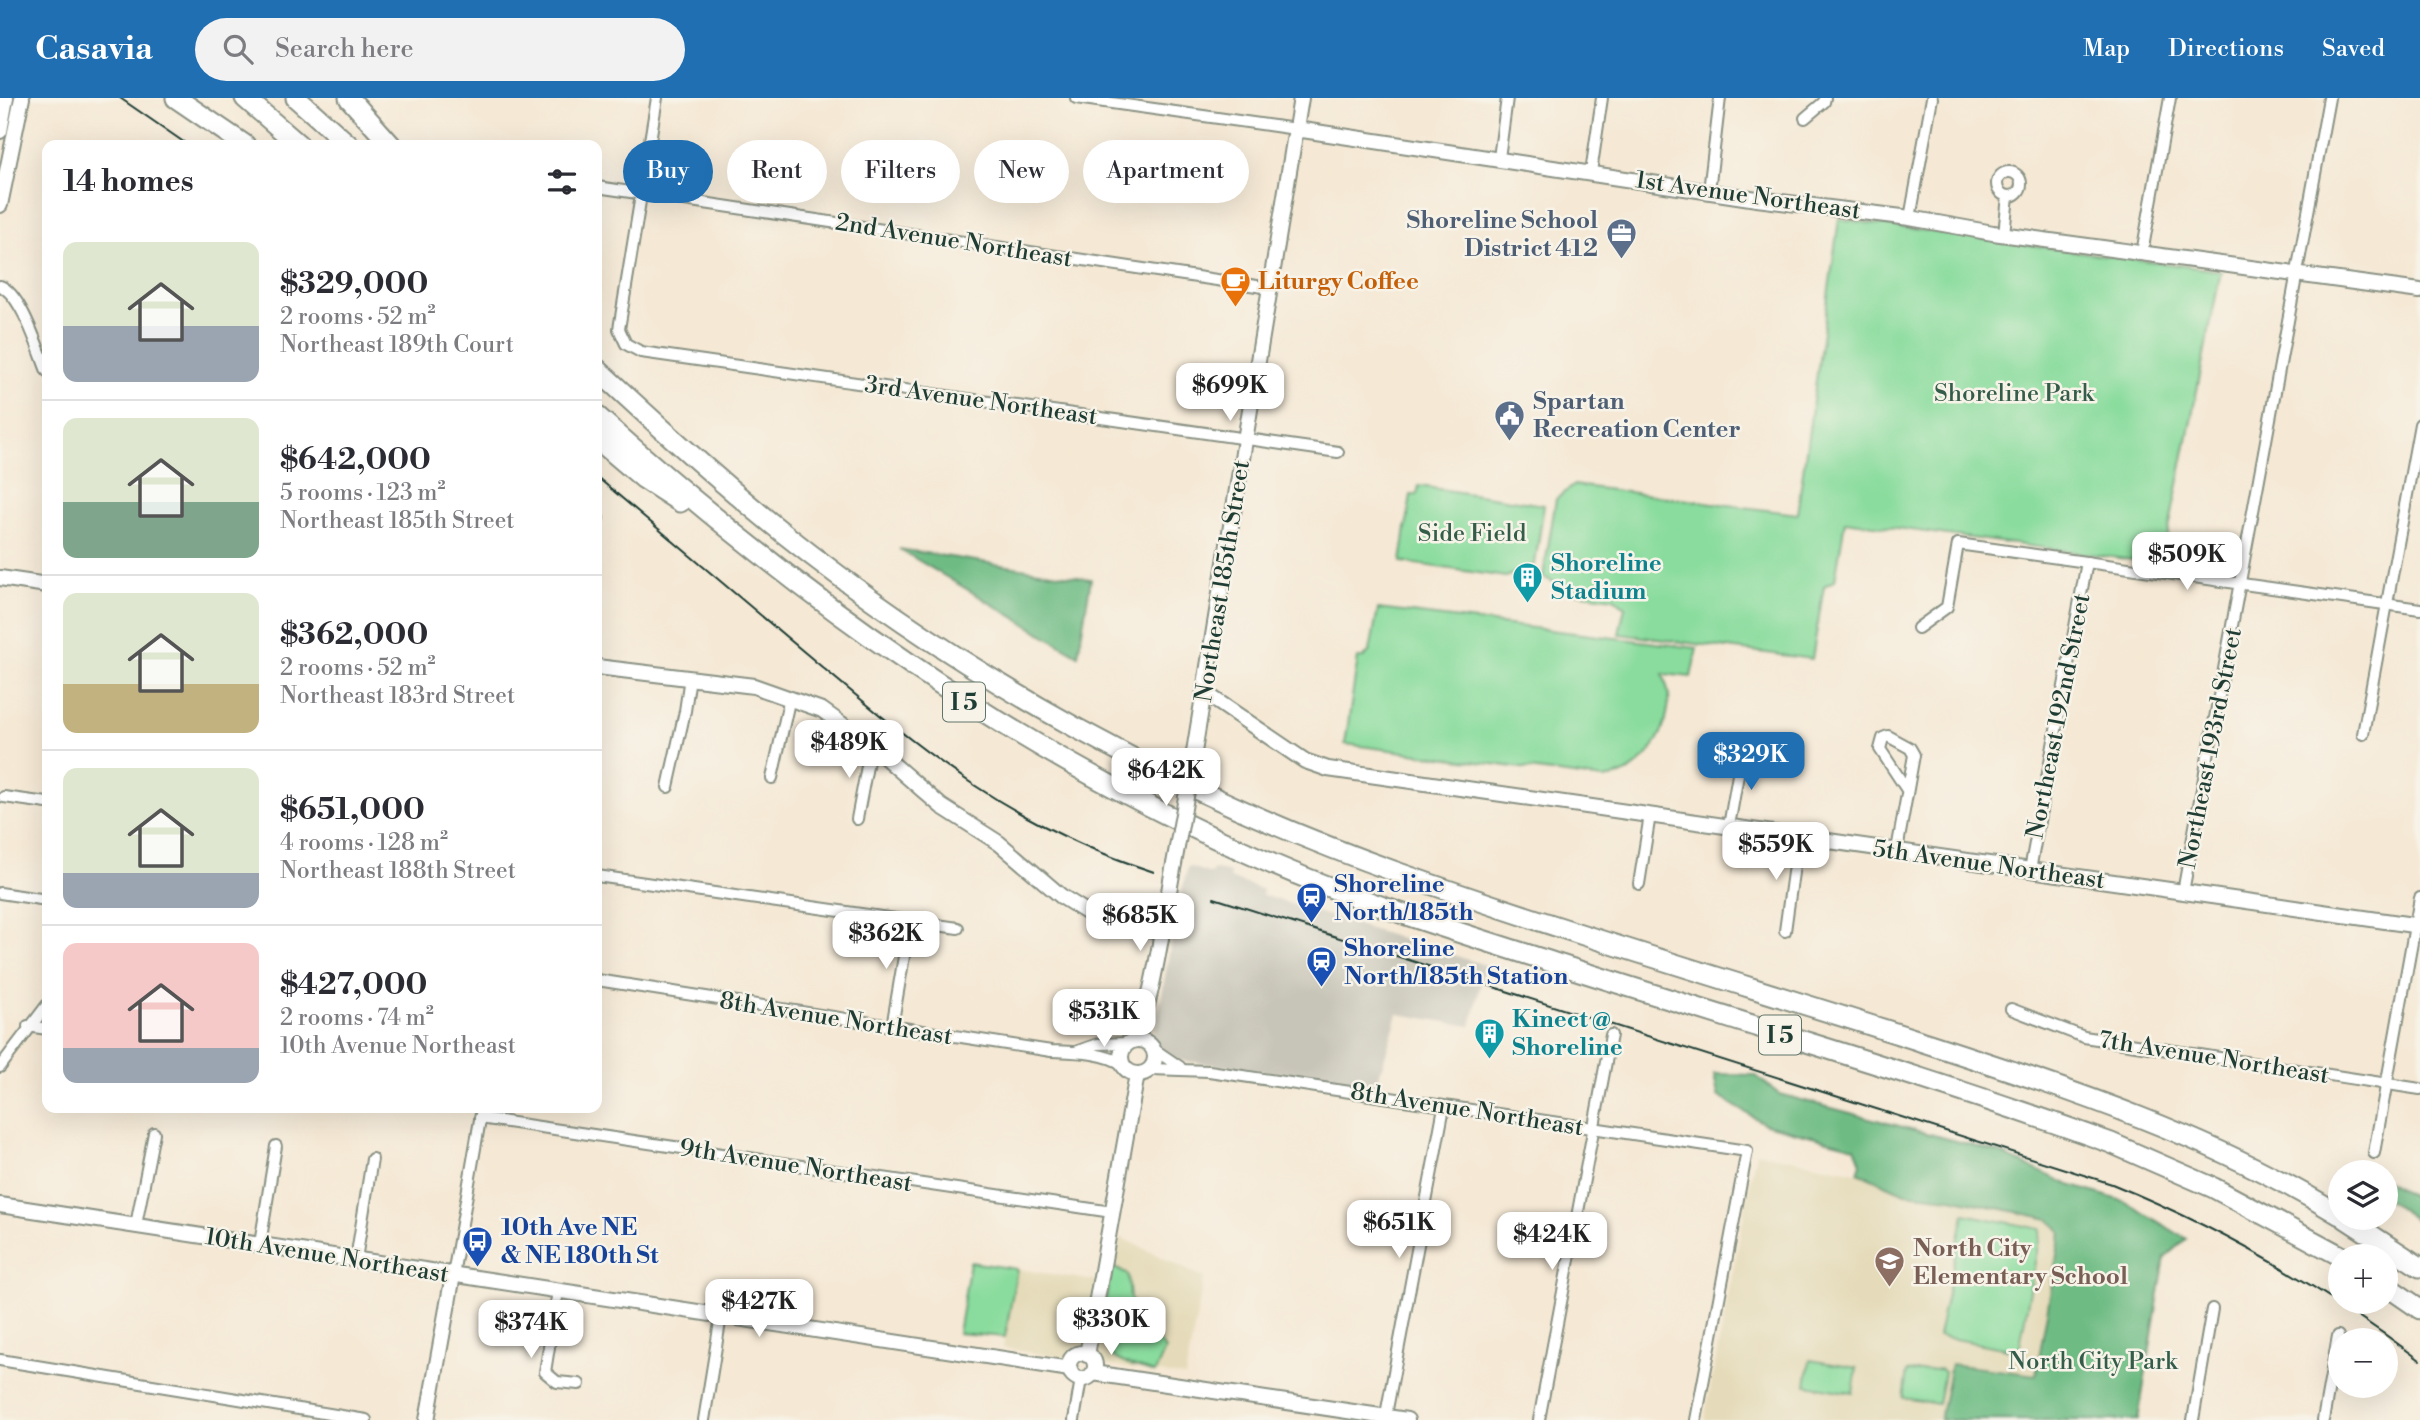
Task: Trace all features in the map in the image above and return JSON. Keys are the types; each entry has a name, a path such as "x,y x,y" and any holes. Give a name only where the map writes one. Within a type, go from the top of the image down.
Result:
{"highway":[{"path":"176,98 238,140"},
{"path":"244,98 293,140"},
{"path":"296,98 343,140"},
{"path":"349,98 387,140"},
{"name":"I 5","path":"602,374 749,506 885,609 1029,701 1180,781 1278,827 1404,875 2115,1105 2242,1160 2328,1208"},
{"name":"I 5","path":"602,420 737,537 848,623 991,719 1132,798 1264,861 1415,918 2111,1143 2214,1188 2328,1249"},
{"path":"602,443 654,486 737,537"},
{"path":"2363,1230 2420,1267"},
{"path":"2398,1294 2420,1309"}],"street":[{"path":"0,131 6,98"},
{"path":"0,205 22,98"},
{"path":"649,140 657,98"},
{"name":"1st Avenue Northeast","path":"1076,98 1910,218 2004,234 2420,291"},
{"name":"Northeast 185th Street","path":"1130,1041 1141,1029 1174,864 1205,693 1301,98"},
{"path":"1499,158 1507,98"},
{"path":"1591,173 1602,98"},
{"path":"1709,191 1720,98"},
{"path":"1805,118 1824,102 1825,98"},
{"path":"1910,218 1932,98"},
{"path":"2142,253 2170,98"},
{"name":"Northeast 193rd Street","path":"2183,892 2329,98"},
{"name":"2nd Avenue Northeast","path":"602,188 623,191"},
{"path":"2004,234 2008,196"},
{"name":"3rd Avenue Northeast","path":"638,203 619,329 626,344 641,352 1338,452"},
{"name":"2nd Avenue Northeast","path":"706,203 1270,288"},
{"path":"0,286 6,288 22,312 42,359"},
{"path":"2363,734 2420,424"},
{"path":"1919,628 1947,607 1958,544 2420,609"},
{"name":"Northeast 192nd Street","path":"2030,870 2087,562"},
{"path":"0,578 42,584"},
{"path":"602,668 754,686 822,710 871,745 914,784 999,843 1060,896 1088,913 1161,933"},
{"path":"668,787 690,677"},
{"name":"5th Avenue Northeast","path":"1205,693 1305,761 1328,769 2418,925"},
{"path":"772,778 790,697"},
{"path":"1897,850 1914,755 1910,748 1888,736 1884,738 1880,749 1907,790"},
{"path":"857,819 871,745"},
{"path":"1729,826 1742,752"},
{"path":"4,797 42,802"},
{"path":"1639,884 1650,815"},
{"path":"1786,931 1798,836"},
{"path":"602,877 958,928"},
{"path":"0,893 42,899"},
{"path":"2374,1153 2418,925 2420,898"},
{"path":"892,1027 910,921"},
{"name":"8th Avenue Northeast","path":"602,981 892,1027 1075,1052 1087,1056 1104,1054 1123,1065"},
{"name":"Northeast 185th Street","path":"1150,992 1154,1006 1154,1048"},
{"name":"7th Avenue Northeast","path":"2011,1009 2084,1037 2420,1089"},
{"path":"0,1067 42,1011"},
{"path":"28,1026 42,1028"},
{"path":"1539,1420 1611,1035"},
{"path":"1087,1355 1112,1212 1144,1072 1156,1060 1154,1048 1144,1040 1130,1041 1121,1053 1123,1065 1144,1072"},
{"name":"8th Avenue Northeast","path":"1075,1052 1098,1044 1130,1041"},
{"name":"8th Avenue Northeast","path":"1154,1048 1166,1061 1185,1069"},
{"name":"8th Avenue Northeast","path":"1144,1072 1185,1069 1387,1096 1444,1107 1747,1151 1696,1420"},
{"path":"1385,1418 1444,1107"},
{"path":"427,1420 481,1113"},
{"name":"9th Avenue Northeast","path":"481,1113 1112,1212"},
{"path":"136,1225 154,1133"},
{"path":"260,1244 276,1146"},
{"path":"356,1259 372,1159"},
{"name":"10th Avenue Northeast","path":"0,1205 558,1290 1081,1374 1407,1420"},
{"path":"558,1290 545,1372 556,1382 579,1384"},
{"path":"2193,1420 2212,1309"},
{"path":"704,1420 721,1316"},
{"path":"1074,1420 1081,1374 1076,1355 1087,1355 1095,1364 1081,1374"},
{"path":"0,1360 366,1420"},
{"path":"2323,1420 2328,1392"}],"shaded area":[{"name":"Shoreline North/185th Station","path":"1188,866 1211,874 1214,869 1230,873 1229,878 1263,890 1262,895 1485,965 1471,1026 1398,1014 1376,1086 1169,1059 1157,1047 1154,1038 1176,915"},
{"name":"North City Elementary School","path":"1756,1152 2065,1214 2036,1375 1951,1364 1940,1420 1704,1420"},
{"path":"1120,1237 1204,1278 1185,1377 1003,1348 1017,1269 1108,1283"}],"green space":[{"name":"Shoreline Park","path":"1839,219 2221,271 2162,564 1845,521 1835,580 1824,586 1812,659 1619,634 1625,607 1614,598 1562,591 1562,586 1543,577 1556,499 1574,485 1797,514"},
{"name":"Side Field","path":"1419,486 1544,505 1535,564 1506,577 1401,562 1411,495 1417,495"},
{"path":"899,549 1091,579 1078,655"},
{"path":"1378,609 1697,648 1691,677 1663,674 1669,695 1667,715 1650,752 1629,771 1603,779 1345,744 1358,658 1363,658 1370,651"},
{"name":"North City Park","path":"1714,1074 1755,1075 1779,1094 1997,1152 2070,1185 2126,1202 2186,1239 2165,1257 2138,1420 1940,1420 1951,1364 2036,1375 2061,1232 2049,1219 1951,1198 1905,1193 1858,1172 1861,1163 1855,1147 1765,1124 1718,1096"},
{"path":"2398,1188 2420,1200 2420,1223 2398,1207"},
{"path":"1964,1214 2041,1229 2019,1351 1938,1336"},
{"path":"970,1262 1017,1269 1005,1337 958,1333"},
{"path":"1113,1267 1128,1275 1130,1298 1165,1350 1155,1373 1118,1360 1110,1353 1105,1343 1104,1317"},
{"path":"1810,1360 1857,1368 1853,1393 1806,1385"},
{"path":"1940,1369 1944,1372 1938,1404 1903,1398 1907,1372"}],"tram line":[{"path":"120,98 181,140"},
{"path":"602,481 926,751 1009,807 1053,831 1101,853 1154,872"},
{"path":"1214,898 2112,1184 2193,1220 2272,1262 2347,1308 2420,1360"}],"place":[{"name":"Shoreline School District 412","path":"1621,261"},
{"name":"Liturgy Coffee","path":"1235,308"},
{"name":"Spartan Recreation Center","path":"1510,442"},
{"name":"Shoreline Stadium","path":"1528,604"},
{"name":"Shoreline North/185th","path":"1311,925"},
{"name":"Shoreline North/185th Station","path":"1321,989"},
{"name":"Kinect @ Shoreline","path":"1489,1060"},
{"name":"10th Ave NE & NE 180th St","path":"478,1268"},
{"name":"North City Elementary School","path":"1890,1289"}]}
